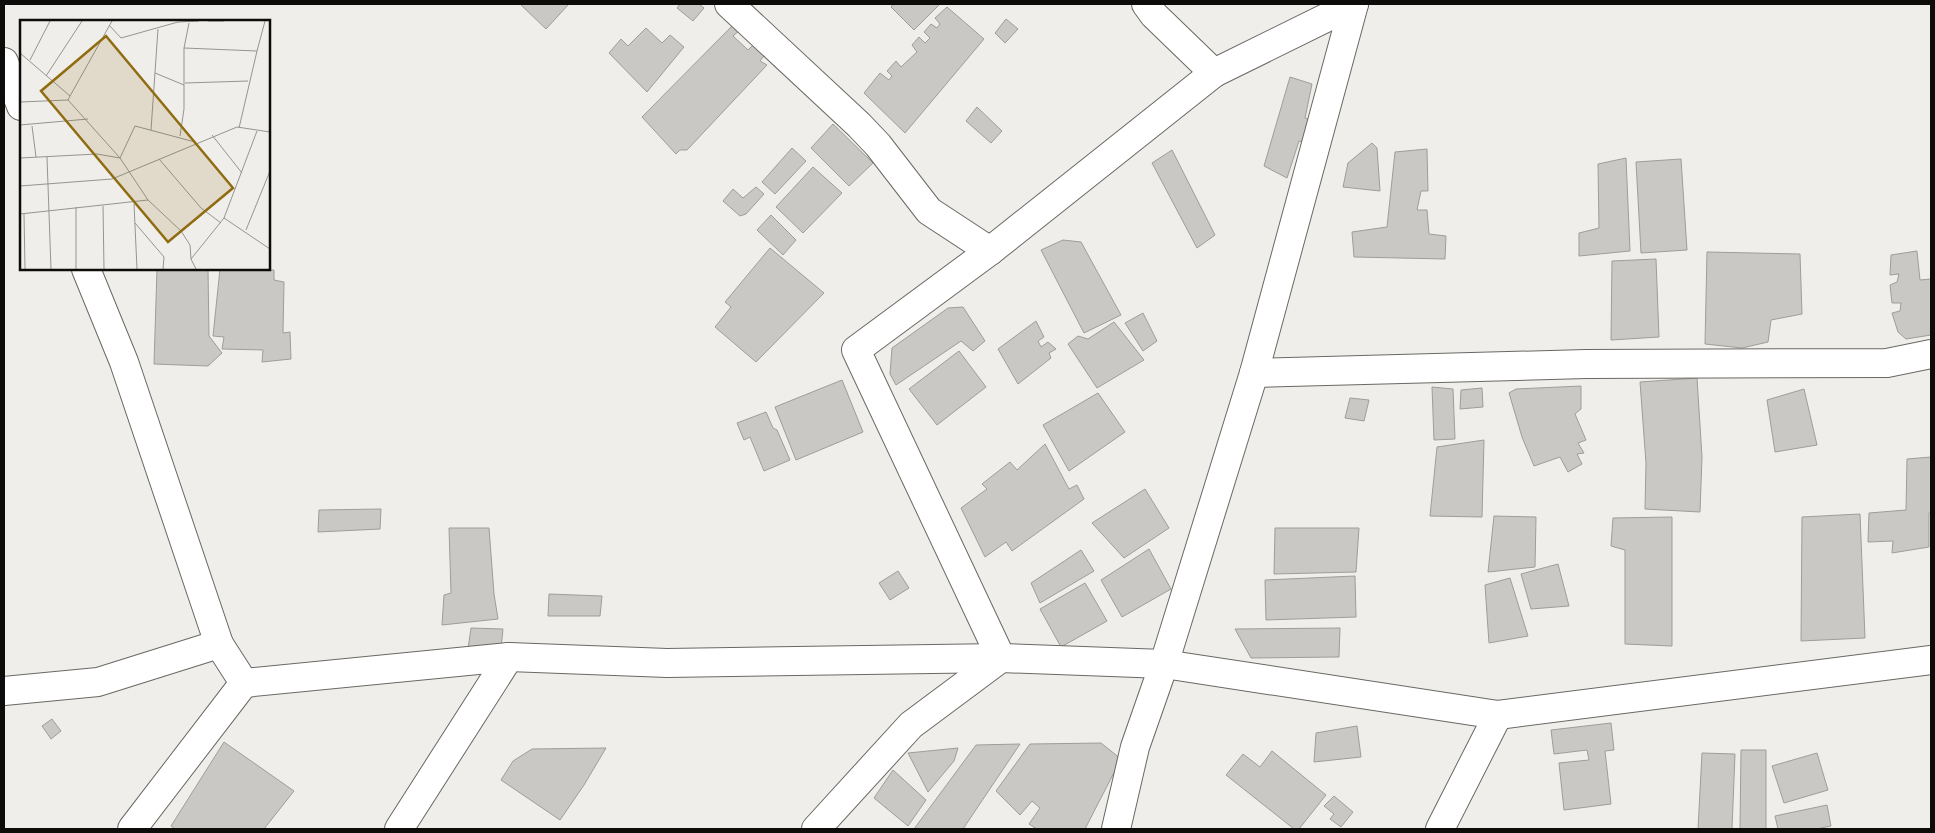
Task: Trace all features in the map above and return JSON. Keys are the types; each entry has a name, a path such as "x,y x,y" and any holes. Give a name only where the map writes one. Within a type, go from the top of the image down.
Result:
{"street":[{"path":"729,4 859,125 878,145 930,211 990,251"},
{"path":"1146,4 1214,74"},
{"path":"1001,658 856,350 990,251 1214,74 1354,4"},
{"path":"1116,829 1135,747 1164,664 1254,373 1354,4"},
{"path":"4,62 20,103"},
{"path":"86,270 124,362 218,644 244,683"},
{"path":"1254,373 1586,364 1887,363 1931,354"},
{"path":"4,691 98,682 218,644"},
{"path":"399,829 509,657"},
{"path":"132,829 244,683 509,657 667,664 1001,658 1164,664 1498,715 1931,660"},
{"path":"816,829 911,725 1001,658"},
{"path":"1440,829 1498,715"}],"building":[{"path":"520,4 569,4 546,29"},
{"path":"680,4 699,4 704,8 693,21 677,8"},
{"path":"893,4 940,4 914,30 891,7"},
{"path":"947,7 984,39 905,133 864,93 880,73 889,80 892,76 887,71 896,61 901,67 917,52 912,45 919,37 925,43 930,38 924,32 931,24 937,28 940,24 935,18"},
{"path":"1006,19 1018,29 1005,43 995,33"},
{"path":"733,25 740,30 733,36 748,50 755,43 766,53 760,61 767,65 687,150 680,150 676,154 642,117"},
{"path":"646,28 662,43 670,35 684,47 647,92 609,53 621,39 628,46"},
{"path":"1290,77 1312,84 1305,118 1313,121 1307,144 1299,141 1287,178 1264,166"},
{"path":"977,107 1002,131 991,143 966,121"},
{"path":"833,124 873,163 849,186 811,148"},
{"path":"1372,143 1377,148 1380,191 1343,187 1348,163"},
{"path":"792,148 806,161 775,194 762,182"},
{"path":"1427,149 1428,191 1421,191 1417,210 1427,210 1429,234 1446,236 1445,259 1354,257 1352,232 1387,227 1395,152"},
{"path":"1172,150 1215,235 1197,248 1152,163"},
{"path":"1626,158 1630,251 1579,256 1579,233 1599,228 1598,164"},
{"path":"1681,159 1687,250 1641,253 1636,162"},
{"path":"813,167 842,193 803,233 776,207"},
{"path":"756,187 764,194 746,214 740,216 723,201 733,189 743,198"},
{"path":"771,215 796,240 783,255 757,230"},
{"path":"1063,240 1081,242 1121,315 1084,333 1041,250"},
{"path":"770,248 824,293 756,362 715,327 731,307 725,302"},
{"path":"1917,251 1920,280 1931,279 1931,335 1906,339 1898,332 1892,313 1900,311 1901,303 1892,303 1890,285 1897,282 1899,274 1890,275 1891,255"},
{"path":"1707,252 1800,254 1802,314 1771,320 1768,342 1742,348 1705,344"},
{"path":"1656,259 1659,337 1611,340 1612,261"},
{"path":"157,270 208,270 209,336 222,353 208,366 154,364"},
{"path":"220,270 274,270 274,280 284,282 283,333 290,332 291,359 262,362 263,350 222,349 224,337 213,336"},
{"path":"963,307 985,341 973,351 961,341 896,385 890,374 892,348 948,308"},
{"path":"1143,313 1157,341 1143,351 1125,323"},
{"path":"1036,321 1044,337 1038,341 1041,347 1048,342 1056,349 1049,353 1051,358 1018,384 998,349"},
{"path":"1114,322 1144,360 1097,388 1068,344 1078,336 1088,339"},
{"path":"959,351 986,387 937,425 909,389"},
{"path":"1697,378 1702,457 1700,512 1645,509 1646,463 1640,382"},
{"path":"842,380 863,432 796,460 775,407"},
{"path":"1581,386 1581,409 1575,414 1586,440 1578,443 1584,453 1577,454 1582,464 1568,472 1560,457 1534,466 1522,437 1509,393 1516,389"},
{"path":"1432,387 1453,389 1455,439 1434,440"},
{"path":"1482,388 1483,407 1460,409 1461,390"},
{"path":"1804,389 1817,445 1775,452 1767,400"},
{"path":"1098,393 1125,432 1069,471 1043,425"},
{"path":"1350,398 1369,400 1364,421 1345,418"},
{"path":"766,412 773,428 777,430 790,460 764,471 750,437 744,440 737,423"},
{"path":"1484,440 1482,517 1430,516 1437,447"},
{"path":"1045,444 1069,489 1077,485 1084,499 1012,551 1006,542 985,557 961,508 987,489 982,484 1010,462 1017,470"},
{"path":"1931,457 1929,547 1892,553 1893,541 1868,542 1869,513 1906,510 1907,459"},
{"path":"1145,489 1169,528 1124,558 1092,523"},
{"path":"381,509 380,529 318,532 319,510"},
{"path":"1860,514 1865,638 1801,641 1802,517"},
{"path":"1494,516 1536,517 1535,567 1488,572"},
{"path":"1672,517 1672,646 1625,644 1625,550 1611,546 1613,518"},
{"path":"449,528 489,528 494,594 498,619 442,625 444,595 451,593"},
{"path":"1275,528 1359,528 1356,572 1274,574"},
{"path":"1149,549 1171,589 1122,617 1101,580"},
{"path":"1081,550 1094,571 1040,603 1031,583"},
{"path":"1558,564 1569,606 1531,609 1521,574"},
{"path":"898,571 909,588 890,600 879,583"},
{"path":"1355,576 1356,617 1266,620 1265,580"},
{"path":"1510,578 1528,636 1489,643 1485,585"},
{"path":"1085,583 1107,621 1061,647 1040,609"},
{"path":"549,594 602,596 600,616 548,616"},
{"path":"471,628 503,629 501,649 468,649"},
{"path":"1340,628 1339,657 1251,658 1235,629"},
{"path":"52,719 61,731 51,739 42,726"},
{"path":"1611,723 1614,750 1605,751 1611,804 1564,810 1559,763 1589,760 1587,750 1554,754 1551,730"},
{"path":"1357,726 1361,757 1314,762 1316,733"},
{"path":"224,742 294,791 264,829 175,829 171,826"},
{"path":"1101,743 1121,759 1085,829 1037,829 1029,824 1040,808 1032,801 1020,815 996,791 1030,744"},
{"path":"1020,744 963,829 914,829 976,745"},
{"path":"606,748 560,820 501,780 513,761 532,749"},
{"path":"958,748 954,761 928,792 908,753"},
{"path":"1741,750 1766,750 1766,829 1740,829"},
{"path":"1272,751 1326,795 1299,829 1294,829 1226,775 1243,754 1260,767"},
{"path":"1702,753 1735,754 1732,829 1698,829"},
{"path":"1817,753 1828,790 1784,803 1772,766"},
{"path":"893,770 926,800 908,826 874,798"},
{"path":"1334,796 1353,812 1341,827 1330,819 1334,814 1324,806"},
{"path":"1827,805 1831,826 1816,829 1778,829 1775,816"}]}
